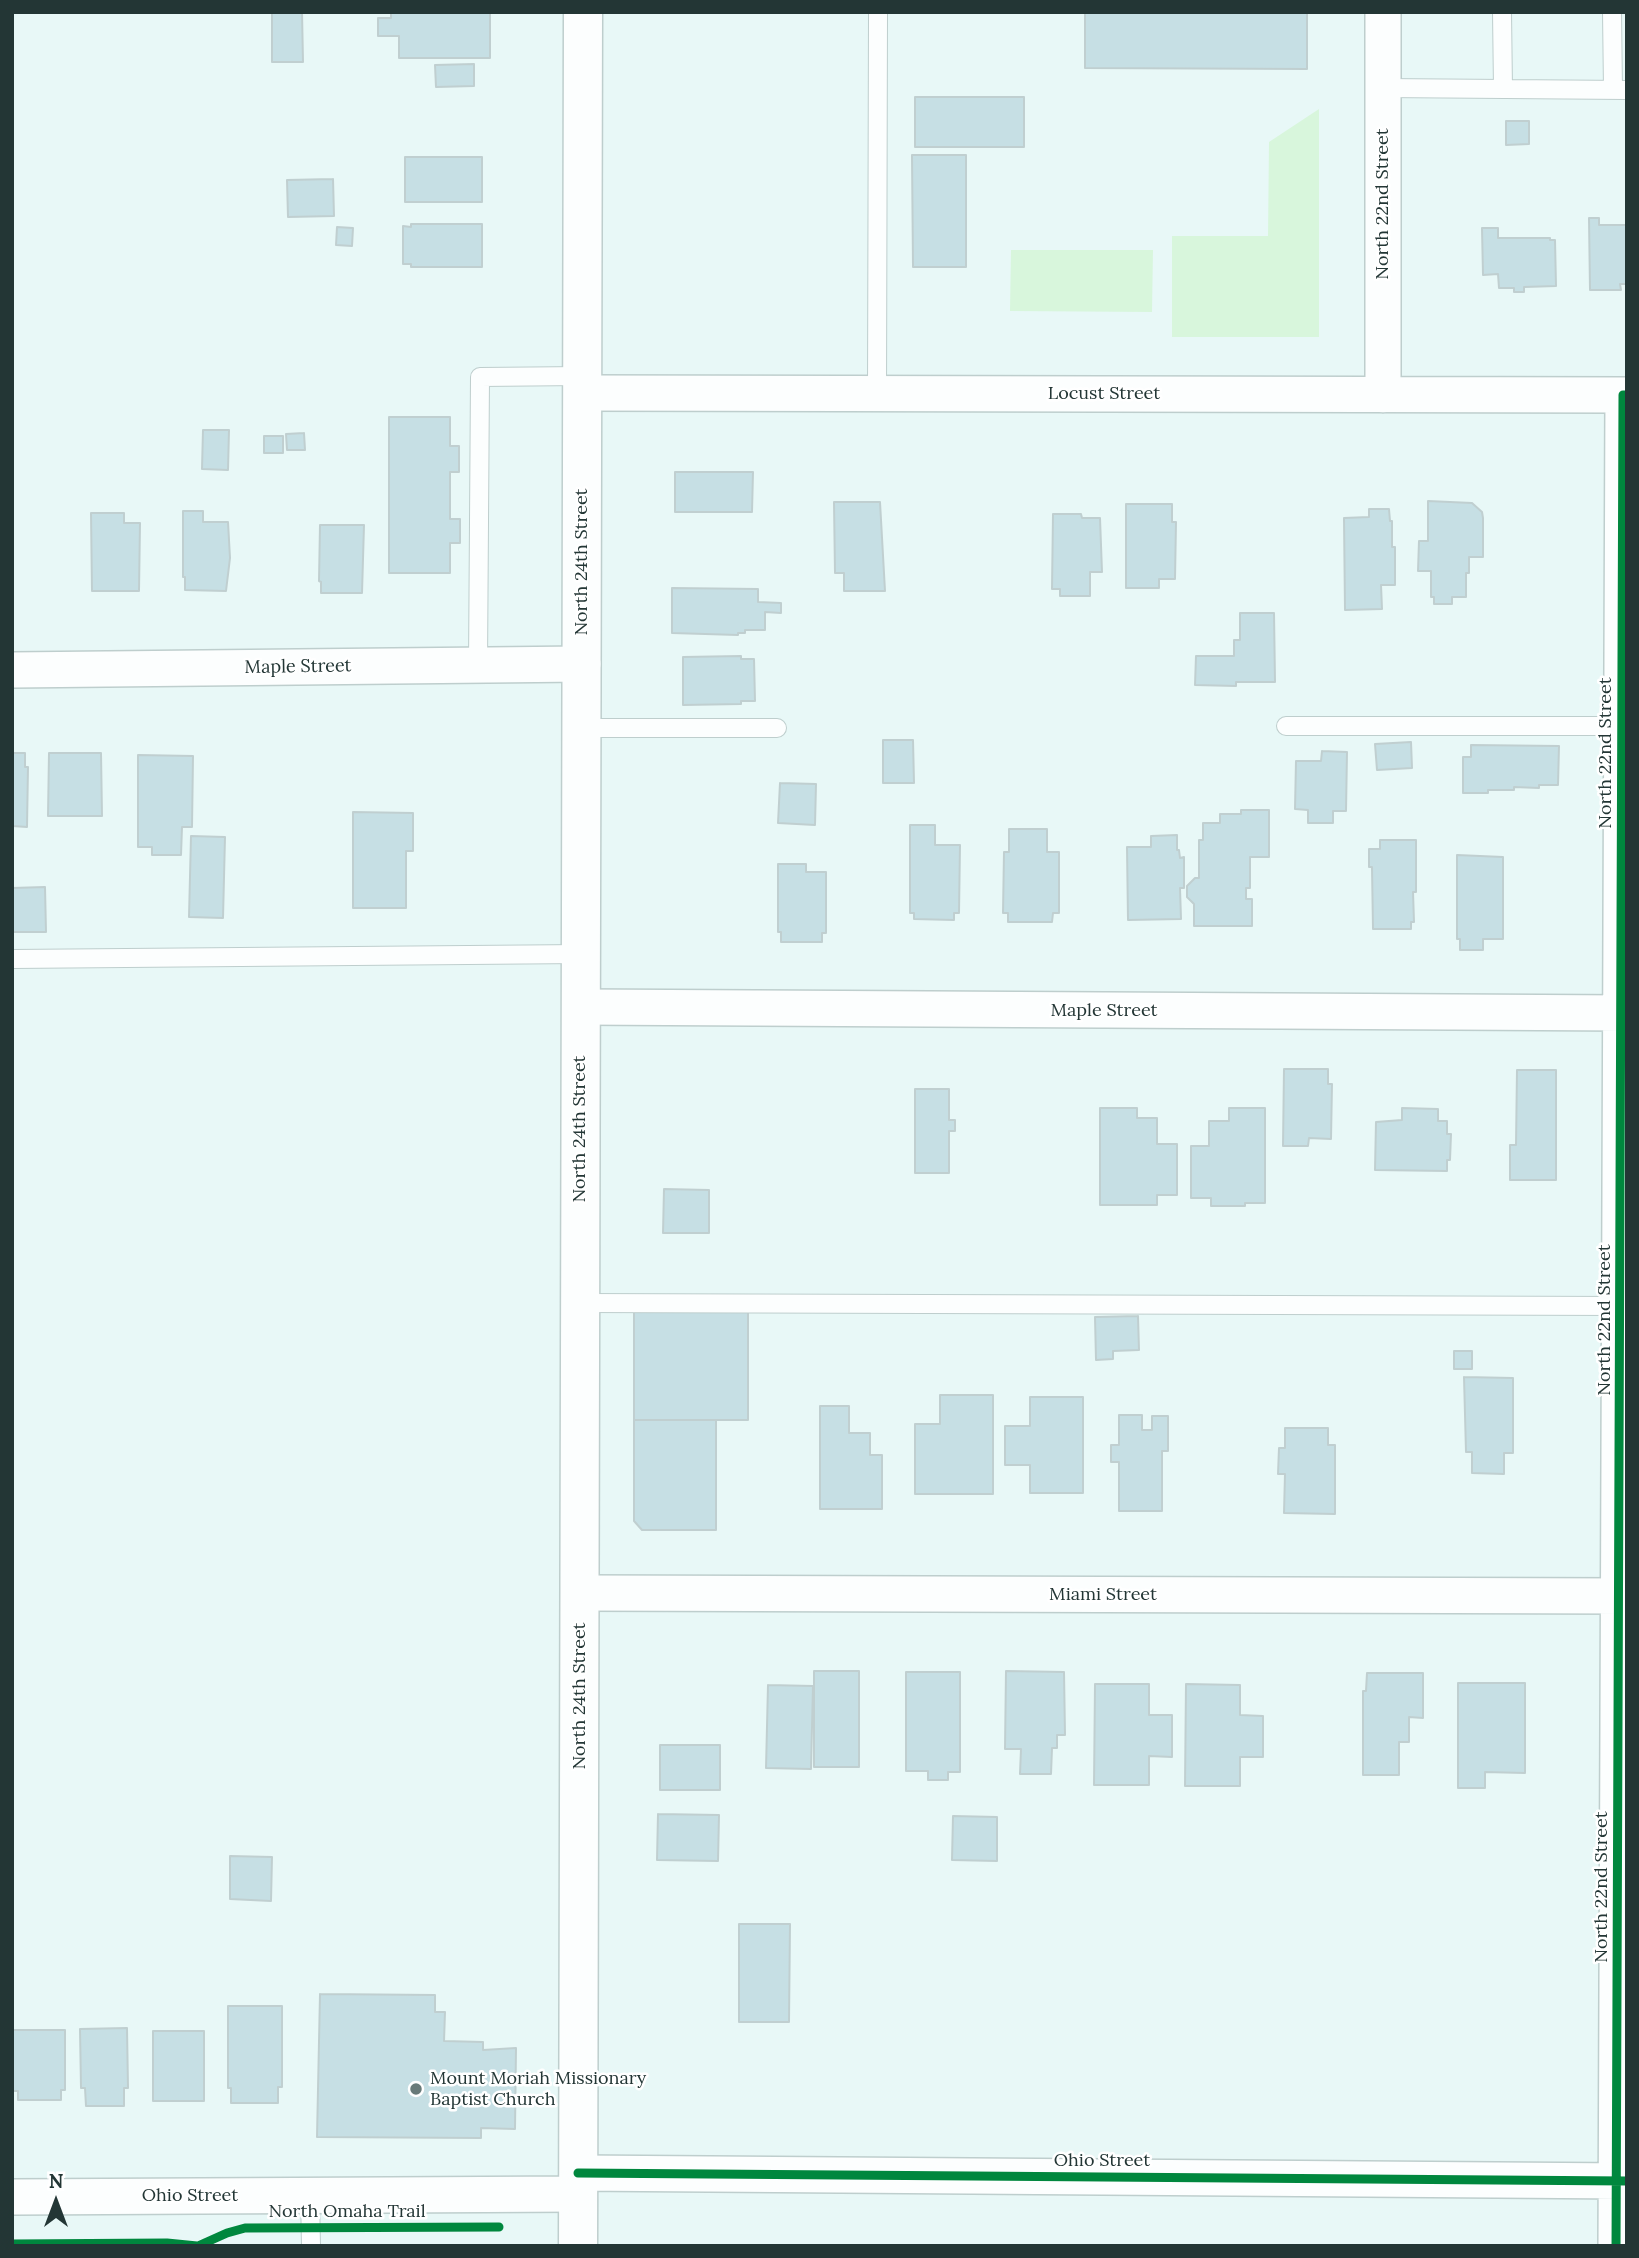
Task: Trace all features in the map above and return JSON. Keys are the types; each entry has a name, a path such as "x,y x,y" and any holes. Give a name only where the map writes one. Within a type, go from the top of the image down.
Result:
{"main road":[{"name":"North 24th Street","path":"578,2246 583,12"}],"street":[{"name":"North 22nd Street","path":"1382,395 1383,12"},
{"name":"Locust Street","path":"582,385 877,394 1625,395"},
{"name":"North 22nd Street","path":"1616,2246 1622,2181 1625,395"},
{"name":"Maple Street","path":"12,670 583,664"},
{"name":"Maple Street","path":"581,1007 1624,1013"},
{"name":"Miami Street","path":"580,1593 1623,1596"},
{"name":"Ohio Street","path":"12,2197 310,2195 578,2183 1622,2181"}],"lane":[{"path":"877,394 878,12"},
{"path":"1503,12 1503,89"},
{"path":"1383,88 1620,90 1612,12"},
{"path":"478,666 480,377 582,385"},
{"path":"1286,726 1625,726"},
{"path":"583,728 777,728"},
{"path":"12,959 582,954"},
{"path":"579,1303 1624,1306"},
{"path":"310,2195 311,2246"}],"green space":[{"path":"1319,109 1319,337 1172,337 1172,236 1268,236 1269,142"},
{"path":"1011,250 1153,250 1152,312 1010,311"}],"building":[{"path":"272,12 302,12 303,62 272,62"},
{"path":"1085,12 1307,12 1307,69 1085,68"},
{"path":"391,13 490,13 490,58 399,58 399,36 378,36 378,18 391,18"},
{"path":"474,64 474,86 436,87 435,65"},
{"path":"915,97 1024,97 1024,147 915,147"},
{"path":"1506,121 1529,121 1529,144 1506,145"},
{"path":"912,155 966,155 966,267 913,267"},
{"path":"405,157 482,157 482,202 405,202"},
{"path":"333,179 334,216 288,217 287,180"},
{"path":"1589,218 1599,218 1599,225 1627,225 1627,284 1620,284 1621,290 1590,290"},
{"path":"411,224 482,224 482,267 411,267 411,264 403,264 403,226 411,227"},
{"path":"337,227 353,228 352,246 336,245"},
{"path":"1482,228 1498,228 1498,238 1555,240 1556,286 1524,287 1524,292 1514,292 1514,288 1499,288 1498,274 1483,275"},
{"path":"389,417 450,417 450,446 459,446 459,472 450,472 450,519 460,519 460,543 450,543 450,573 389,573"},
{"path":"203,430 229,430 228,470 202,469"},
{"path":"304,433 305,450 287,450 286,434"},
{"path":"264,436 283,436 283,453 264,453"},
{"path":"675,472 753,472 752,512 675,512"},
{"path":"1428,501 1472,503 1482,512 1483,557 1469,557 1466,597 1452,597 1452,604 1434,604 1434,597 1431,597 1431,571 1418,571 1419,541 1428,541"},
{"path":"834,502 880,502 885,591 844,591 844,573 835,573"},
{"path":"1126,504 1172,504 1172,522 1176,522 1175,579 1159,579 1159,588 1126,588"},
{"path":"1369,509 1389,509 1392,547 1395,547 1395,585 1381,585 1382,609 1345,610 1344,518 1369,517"},
{"path":"183,511 203,511 203,522 228,522 230,558 226,591 185,590"},
{"path":"91,513 124,513 124,523 140,523 139,591 92,591"},
{"path":"1053,514 1081,514 1082,518 1100,518 1102,572 1090,572 1090,596 1060,596 1060,589 1052,589"},
{"path":"320,525 364,525 362,593 321,593"},
{"path":"672,588 758,589 758,602 781,603 781,613 765,612 765,630 745,630 745,633 738,635 672,633"},
{"path":"1240,613 1274,613 1275,682 1236,682 1236,686 1195,685 1196,656 1234,656 1234,640 1240,640"},
{"path":"741,656 741,659 754,659 755,701 741,701 741,704 683,705 683,657"},
{"path":"883,740 913,740 914,783 883,783"},
{"path":"1411,742 1412,768 1377,770 1375,744"},
{"path":"1471,745 1559,746 1558,785 1463,793 1463,757 1471,757"},
{"path":"1322,751 1347,752 1346,811 1333,811 1333,823 1308,823 1308,810 1295,809 1296,761 1321,761"},
{"path":"12,753 25,753 25,767 28,767 27,827 12,826"},
{"path":"49,753 101,753 102,816 48,816"},
{"path":"138,755 193,756 192,827 182,827 181,855 152,855 152,847 138,847"},
{"path":"780,783 816,784 815,825 778,823"},
{"path":"1241,810 1269,810 1269,857 1250,857 1250,888 1246,888 1246,899 1252,899 1252,926 1194,926 1194,904 1187,897 1187,886 1195,878 1199,878 1199,840 1203,840 1203,823 1220,823 1220,814 1241,814"},
{"path":"353,812 413,813 413,851 406,851 406,908 353,908"},
{"path":"910,825 935,825 935,845 960,845 959,913 954,913 954,920 914,919 914,913 910,913"},
{"path":"1009,829 1047,829 1047,852 1059,852 1059,913 1053,913 1052,922 1008,922 1008,913 1003,913 1004,852 1009,852"},
{"path":"1177,835 1177,850 1180,858 1184,857 1184,888 1180,888 1181,919 1128,920 1127,847 1151,847 1151,836"},
{"path":"191,836 225,837 223,918 189,917"},
{"path":"1380,840 1416,840 1416,892 1413,892 1414,922 1411,922 1411,929 1373,929 1369,849 1380,849"},
{"path":"1457,855 1503,857 1503,939 1483,939 1483,950 1460,950 1460,939 1457,939"},
{"path":"778,864 806,864 806,872 826,872 826,933 822,933 822,942 781,942 781,932 778,932"},
{"path":"45,887 46,932 12,932 12,888"},
{"path":"1284,1069 1328,1069 1328,1084 1332,1084 1331,1139 1309,1138 1308,1146 1283,1146"},
{"path":"1517,1070 1556,1070 1556,1180 1510,1180 1510,1145 1516,1145"},
{"path":"915,1089 949,1089 949,1120 955,1120 955,1131 949,1131 949,1173 915,1173"},
{"path":"1100,1108 1137,1108 1137,1118 1157,1118 1157,1144 1177,1144 1177,1195 1157,1195 1157,1205 1100,1205"},
{"path":"1229,1108 1265,1108 1265,1203 1211,1206 1211,1198 1191,1198 1191,1146 1209,1146 1209,1121 1229,1121"},
{"path":"1402,1108 1438,1109 1438,1121 1447,1121 1447,1134 1451,1134 1447,1171 1375,1170 1376,1122 1402,1120"},
{"path":"664,1189 709,1190 709,1233 663,1233"},
{"path":"634,1311 748,1311 748,1420 634,1420"},
{"path":"1138,1316 1139,1350 1113,1351 1113,1359 1096,1360 1095,1317"},
{"path":"1454,1351 1472,1351 1472,1369 1454,1369"},
{"path":"1464,1377 1513,1378 1513,1453 1504,1453 1504,1474 1472,1473 1472,1452 1466,1452"},
{"path":"940,1395 993,1395 993,1494 915,1494 915,1424 940,1424"},
{"path":"1030,1397 1083,1397 1083,1493 1030,1493 1030,1465 1005,1465 1005,1426 1030,1426"},
{"path":"820,1406 849,1406 849,1433 870,1433 870,1455 882,1455 882,1509 820,1509"},
{"path":"1119,1415 1142,1415 1142,1430 1152,1430 1152,1416 1168,1416 1168,1451 1162,1451 1162,1511 1119,1511 1119,1462 1111,1462 1111,1445 1119,1445"},
{"path":"634,1420 716,1420 716,1530 642,1530 634,1521"},
{"path":"1285,1428 1328,1428 1328,1445 1335,1445 1335,1514 1284,1513 1285,1474 1278,1474 1279,1448 1285,1448"},
{"path":"814,1671 859,1671 859,1767 814,1767"},
{"path":"1006,1671 1064,1672 1065,1735 1057,1735 1057,1748 1052,1748 1051,1774 1020,1774 1021,1749 1005,1749"},
{"path":"906,1672 960,1672 960,1772 948,1772 948,1780 928,1780 928,1771 906,1771"},
{"path":"1367,1673 1423,1673 1423,1718 1409,1717 1409,1742 1399,1742 1399,1775 1363,1775 1363,1691 1366,1691"},
{"path":"1458,1683 1525,1683 1525,1773 1485,1772 1485,1788 1458,1788"},
{"path":"1095,1684 1149,1684 1149,1715 1172,1715 1172,1757 1149,1756 1149,1785 1094,1785"},
{"path":"1186,1684 1240,1685 1240,1715 1263,1716 1263,1757 1240,1757 1240,1786 1185,1786"},
{"path":"768,1685 813,1686 811,1769 766,1768"},
{"path":"660,1745 720,1745 720,1790 660,1790"},
{"path":"658,1814 719,1815 718,1861 657,1860"},
{"path":"953,1816 997,1817 997,1861 952,1860"},
{"path":"230,1856 272,1857 271,1901 230,1899"},
{"path":"739,1924 790,1924 789,2022 739,2022"},
{"name":"Mount Moriah Missionary Baptist Church","path":"320,1994 435,1995 435,2012 445,2012 444,2041 483,2042 483,2050 516,2048 515,2129 481,2128 481,2138 317,2137"},
{"path":"228,2006 282,2006 282,2087 278,2087 278,2103 231,2103 231,2088 228,2088"},
{"path":"127,2028 128,2088 124,2088 124,2106 86,2106 85,2088 81,2088 80,2029"},
{"path":"13,2030 65,2030 65,2090 61,2090 61,2100 18,2100 18,2091 13,2091"},
{"path":"153,2031 204,2031 204,2101 153,2101"}],"cycle path":[{"path":"1616,2246 1623,395 1627,395"},
{"path":"578,2173 1627,2181"},
{"name":"North Omaha Trail","path":"198,2246 245,2228 499,2227"},
{"path":"12,2244 167,2243 197,2246"}],"place":[{"name":"Mount Moriah Missionary Baptist Church","path":"416,2089"}]}
